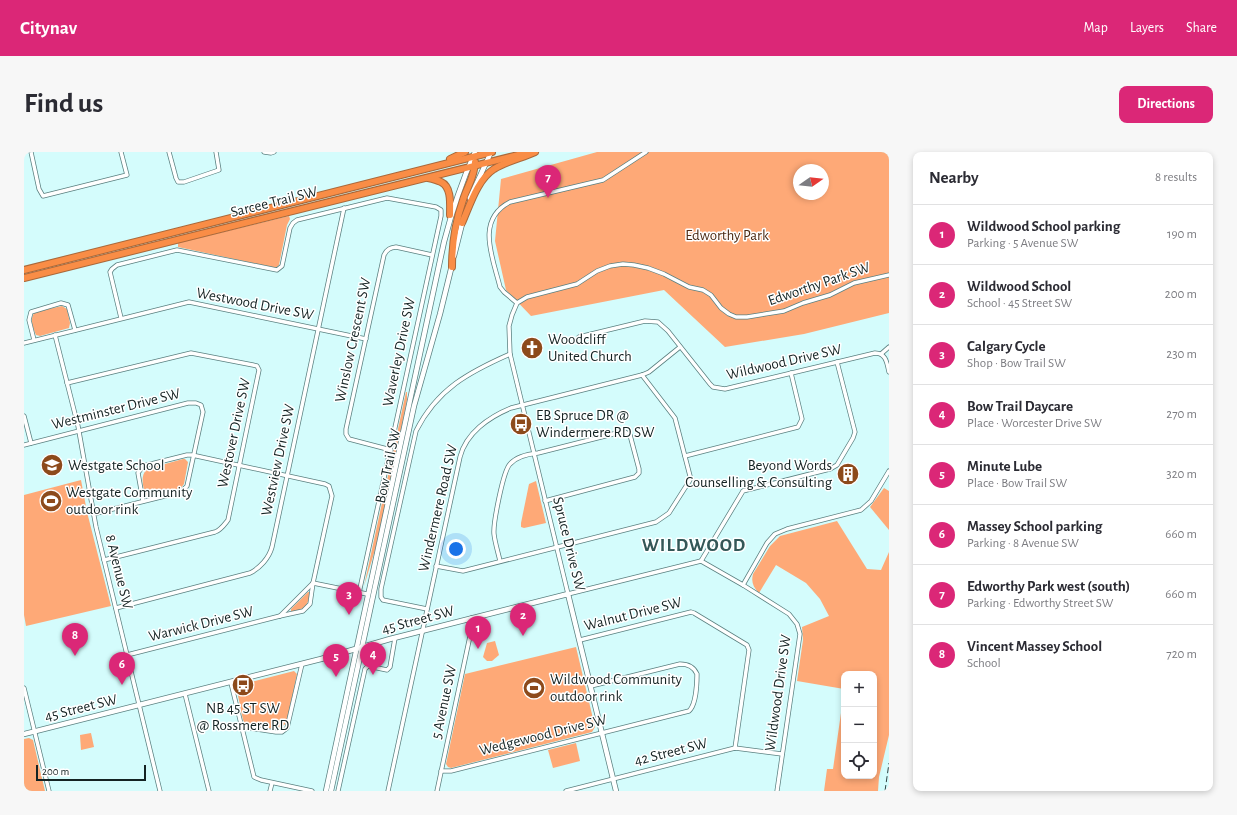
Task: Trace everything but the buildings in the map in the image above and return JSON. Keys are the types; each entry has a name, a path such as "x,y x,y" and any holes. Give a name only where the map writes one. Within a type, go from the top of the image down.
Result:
{"highway":[{"path":"436,166 465,152"},
{"name":"Sarcee Trail SW","path":"24,270 243,216 436,166 474,154 491,152"},
{"name":"Sarcee Trail SW","path":"24,278 530,152"},
{"path":"462,223 478,188 492,170 535,152"},
{"path":"483,153 483,161 485,163"},
{"path":"452,267 452,246 457,219 463,198 474,171 472,166 474,154"},
{"path":"427,177 443,182 447,188 450,199 450,215"}],"main road":[{"name":"Bow Trail SW","path":"331,791 414,406 428,351 440,314 468,201 491,152"},
{"name":"Bow Trail SW","path":"326,791 367,594 450,215 472,166"},
{"path":"421,348 424,352 428,351"},
{"name":"45 Street SW","path":"24,734 231,683 395,638 568,594"},
{"name":"Spruce Drive SW","path":"568,594 616,791"}],"street":[{"path":"31,152 39,189 43,196 127,175 121,152"},
{"path":"169,152 178,182 184,182 219,170 216,152"},
{"path":"264,152 274,152"},
{"path":"517,303 500,287 489,242 489,229 491,222 500,208 510,202 603,180 646,152"},
{"name":"Waverley Drive SW","path":"344,208 387,198 436,207 441,210 441,216 391,450 359,593"},
{"path":"121,318 111,276 112,269 117,265 177,250 274,271 282,266 290,228 293,223 297,220 344,208"},
{"name":"Westview Drive SW","path":"116,608 247,574 255,570 266,559 271,550 344,208"},
{"name":"Winslow Crescent SW","path":"391,450 352,441 346,434 384,255 386,251 396,248 432,255"},
{"name":"Edworthy Park SW","path":"517,303 527,297 576,284 604,268 623,264 648,268 689,288 703,290 729,314 736,317 747,317 784,311 803,303 830,295 854,283 889,275"},
{"name":"Westwood Drive SW","path":"24,343 189,302 366,339"},
{"path":"34,340 29,320 29,315 31,312 61,303 68,305 75,330"},
{"name":"Spruce Drive SW","path":"517,303 509,326 510,354 568,594"},
{"name":"Wildwood Drive SW","path":"579,337 651,320 658,322 710,384 713,387 725,389 866,354 881,354"},
{"name":"8 Avenue SW","path":"55,335 79,431 93,514 160,791"},
{"name":"Windermere Road SW","path":"388,791 436,566 464,445 475,431 494,417 511,408 642,375 649,372 680,347"},
{"path":"889,347 881,354 885,358 889,372"},
{"name":"Westover Drive SW","path":"67,383 191,353 257,366 259,370 228,520 219,531 104,560"},
{"path":"427,609 383,600 381,597 381,589 416,431 427,412 438,398 448,389 474,371 510,354"},
{"path":"837,362 854,432 853,438 837,465 830,469 744,491 701,560 743,585 767,543 775,534 787,529 861,510 871,501 889,471"},
{"path":"685,456 798,426 802,419 791,373"},
{"path":"436,566 459,571 656,522 662,520 669,514 690,480 690,476 675,418 642,375"},
{"name":"Westminster Drive SW","path":"24,445 188,403 196,403 201,405 203,412 184,490 93,514"},
{"path":"24,416 31,443"},
{"path":"500,561 494,528 505,474 509,465 526,454 625,432 631,437 639,469 638,475 633,478 546,501"},
{"path":"143,501 138,473 143,466 187,455 287,475"},
{"name":"Warwick Drive SW","path":"127,655 301,612 307,608 310,604 332,491 329,486 325,484 287,475"},
{"name":"45 Street SW","path":"568,594 701,560"},
{"path":"280,616 313,583 367,594"},
{"name":"Wildwood Drive SW","path":"743,585 789,614 797,624 800,634 777,791"},
{"name":"Walnut Drive SW","path":"580,640 689,612 694,613 747,644 750,650 735,748"},
{"name":"5 Avenue SW","path":"437,791 470,636 471,618"},
{"path":"338,791 365,669 368,666 387,670 390,667 395,638"},
{"path":"242,726 276,732 282,732 288,728 302,664"},
{"name":"Wedgewood Drive SW","path":"441,771 451,771 688,711 691,709 693,704 697,674 692,667 686,664 680,664 591,686"},
{"path":"231,683 254,775 259,780 312,791"},
{"path":"24,688 49,791"},
{"path":"185,694 209,791"},
{"name":"42 Street SW","path":"566,791 735,748 782,754"},
{"path":"270,791 272,783"}],"green space":[{"name":"Edworthy Park","path":"597,152 889,152 889,313 804,334 725,347 664,290 531,316 506,290 495,241 501,179"},
{"path":"289,216 290,219 287,225 279,265 276,268 178,247 178,243"},
{"path":"62,306 67,309 70,323 69,328 40,336 36,335 32,320 33,314 35,312"},
{"path":"406,392 407,400 378,540 364,586"},
{"path":"183,459 188,462 184,484 181,488 146,496 144,491 143,475 147,469"},
{"path":"81,480 87,512 111,606 26,626 24,615 24,495"},
{"path":"536,481 546,523 524,528 521,527 521,523 529,484"},
{"path":"884,488 889,491 889,530 870,507"},
{"path":"837,521 867,569 881,570 889,552 889,735 879,777 878,791 824,791 827,769 833,769 841,713 841,779 877,779 877,671 841,671 841,688 797,681 803,640 802,627 829,616 820,599 806,583 776,565 759,593 754,586 752,582 753,574 770,546 780,536"},
{"path":"308,592 310,592 310,594 305,607 291,612 291,609"},
{"path":"495,641 499,655 492,661 487,661 483,657 487,643"},
{"path":"576,647 595,727 592,732 451,768 448,767 446,764 465,674"},
{"path":"294,671 297,674 287,721 284,725 274,729 245,723 243,720 236,686"},
{"path":"91,733 94,747 81,750 80,735"},
{"path":"29,738 33,740 45,791 24,791 24,739"},
{"path":"576,743 580,761 553,768 548,750"}],"railway":[{"path":"885,791 889,763"}],"place":[{"name":"Edworthy Park west (south)","path":"548,198"},
{"name":"Woodcliff United Church","path":"532,348"},
{"name":"EB Spruce DR @ Windermere RD SW","path":"521,424"},
{"name":"Westgate School","path":"52,465"},
{"name":"Beyond Words Counselling & Consulting","path":"848,474"},
{"name":"Westgate Community outdoor rink","path":"51,501"},
{"name":"Calgary Cycle","path":"349,615"},
{"name":"Wildwood School","path":"523,636"},
{"name":"Wildwood School parking","path":"478,649"},
{"name":"Vincent Massey School","path":"75,656"},
{"name":"Bow Trail Daycare","path":"373,675"},
{"name":"Minute Lube","path":"336,677"},
{"name":"Massey School parking","path":"122,685"},
{"name":"NB 45 ST SW @ Rossmere RD","path":"243,685"},
{"name":"Wildwood Community outdoor rink","path":"534,688"}],"district":[{"name":"WILDWOOD","path":"694,545"}]}
